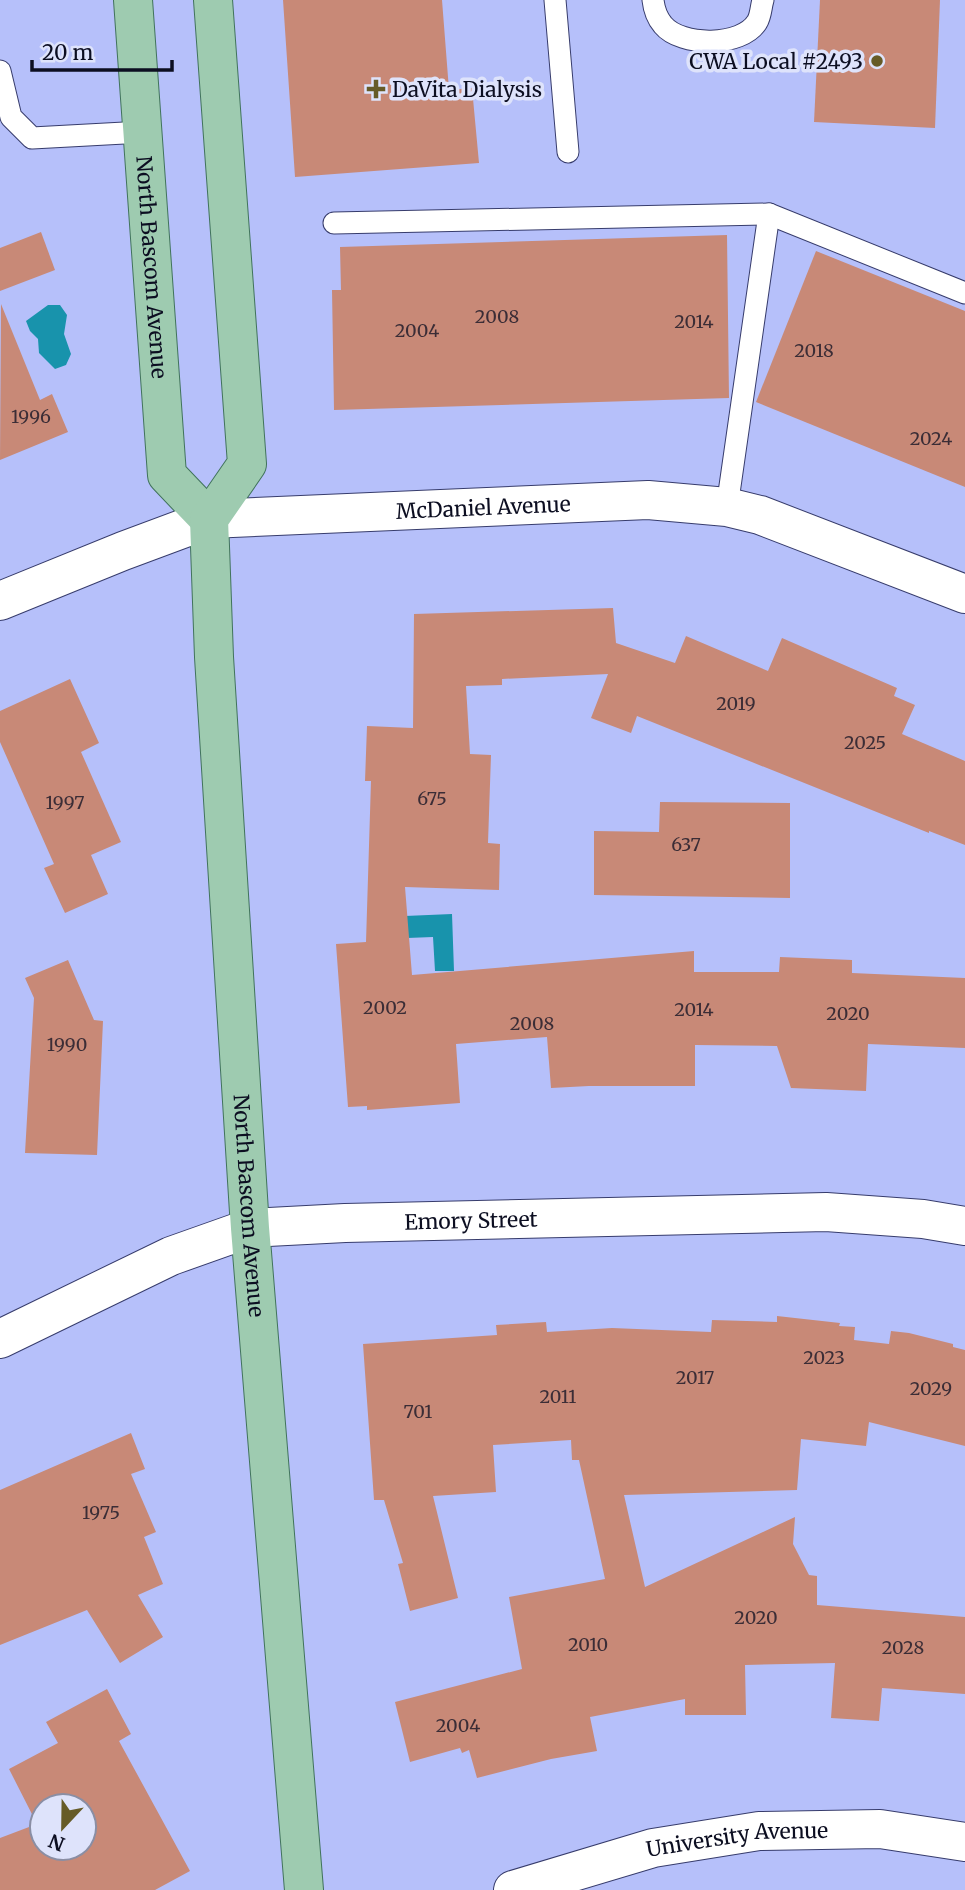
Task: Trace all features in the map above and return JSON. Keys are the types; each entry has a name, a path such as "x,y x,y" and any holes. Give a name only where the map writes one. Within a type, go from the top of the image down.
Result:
{"main road":[{"path":"209,519 247,464 213,0"},
{"name":"North Bascom Avenue","path":"130,5 143,132 167,475 209,519 214,657 250,1228 304,1890"}],"street":[{"name":"McDaniel Avenue","path":"0,601 209,519 648,499 727,507 773,520 965,594"},
{"name":"Emory Street","path":"0,1339 171,1256 250,1228 345,1223 826,1212 923,1219 965,1226"},
{"name":"University Avenue","path":"513,1890 653,1848 759,1831 880,1829 965,1842"}],"lane":[{"path":"555,0 568,152"},
{"path":"653,0 654,10 664,27 695,42 736,39 757,22 763,0"},
{"path":"0,71 11,117 32,138 143,132"},
{"path":"334,223 769,214 965,293"},
{"path":"727,507 769,214"}],"shaded area":[{"path":"48,305 60,305 67,315 64,334 71,354 66,365 55,369 39,353 38,339 30,331 26,321"},
{"path":"452,914 454,971 435,971 433,937 407,938 405,916"}],"building":[{"name":"DaVita Dialysis","path":"283,0 442,0 449,90 472,88 479,163 295,177"},
{"name":"CWA Local #2493","path":"820,0 940,0 935,128 814,122"},
{"path":"41,232 55,270 0,291 0,248"},
{"path":"727,235 729,398 334,410 332,290 341,290 340,247"},
{"path":"816,251 965,311 965,487 756,402"},
{"path":"1,304 40,400 52,394 68,432 0,460"},
{"path":"613,608 616,643 675,663 686,636 768,671 782,638 897,688 894,696 915,705 902,734 965,761 965,845 637,716 631,733 591,718 608,674 502,679 502,685 466,686 470,754 491,755 488,843 500,844 499,890 405,887 412,975 694,951 694,972 779,972 780,957 852,960 852,973 965,978 965,1048 868,1044 866,1091 791,1088 777,1046 695,1045 695,1086 551,1088 547,1037 456,1044 460,1103 367,1110 367,1106 348,1107 336,944 366,942 371,781 365,781 367,726 413,728 414,614"},
{"path":"70,679 99,743 81,752 121,842 91,855 108,894 65,913 44,868 54,864 0,742 0,711"},
{"path":"660,802 790,803 790,898 594,895 594,831 659,832"},
{"path":"68,960 94,1020 103,1021 97,1155 25,1153 34,998 25,978"},
{"path":"777,1316 855,1327 854,1340 889,1344 891,1331 953,1344 953,1347 965,1350 965,1446 869,1422 866,1446 801,1439 797,1490 624,1495 645,1587 795,1517 793,1544 809,1575 817,1576 817,1605 965,1617 965,1694 882,1688 879,1721 831,1718 835,1663 745,1665 746,1715 685,1715 685,1699 590,1717 597,1751 551,1759 477,1778 469,1750 462,1753 460,1748 410,1762 395,1702 522,1669 509,1597 605,1579 579,1460 572,1460 571,1440 493,1445 496,1492 433,1496 458,1598 410,1611 398,1564 403,1563 384,1500 374,1500 363,1344 497,1335 496,1325 546,1322 547,1332 612,1328 711,1332 712,1320 777,1322"},
{"path":"131,1433 145,1469 131,1474 156,1532 144,1537 163,1584 138,1595 163,1637 120,1663 87,1610 0,1645 0,1490"},
{"path":"107,1689 131,1734 119,1741 190,1871 155,1890 0,1890 0,1838 28,1827 28,1862 98,1862 98,1792 28,1792 28,1806 9,1769 58,1743 46,1722"}],"place":[{"name":"CWA Local #2493","path":"877,61"},
{"name":"DaVita Dialysis","path":"376,89"}]}
